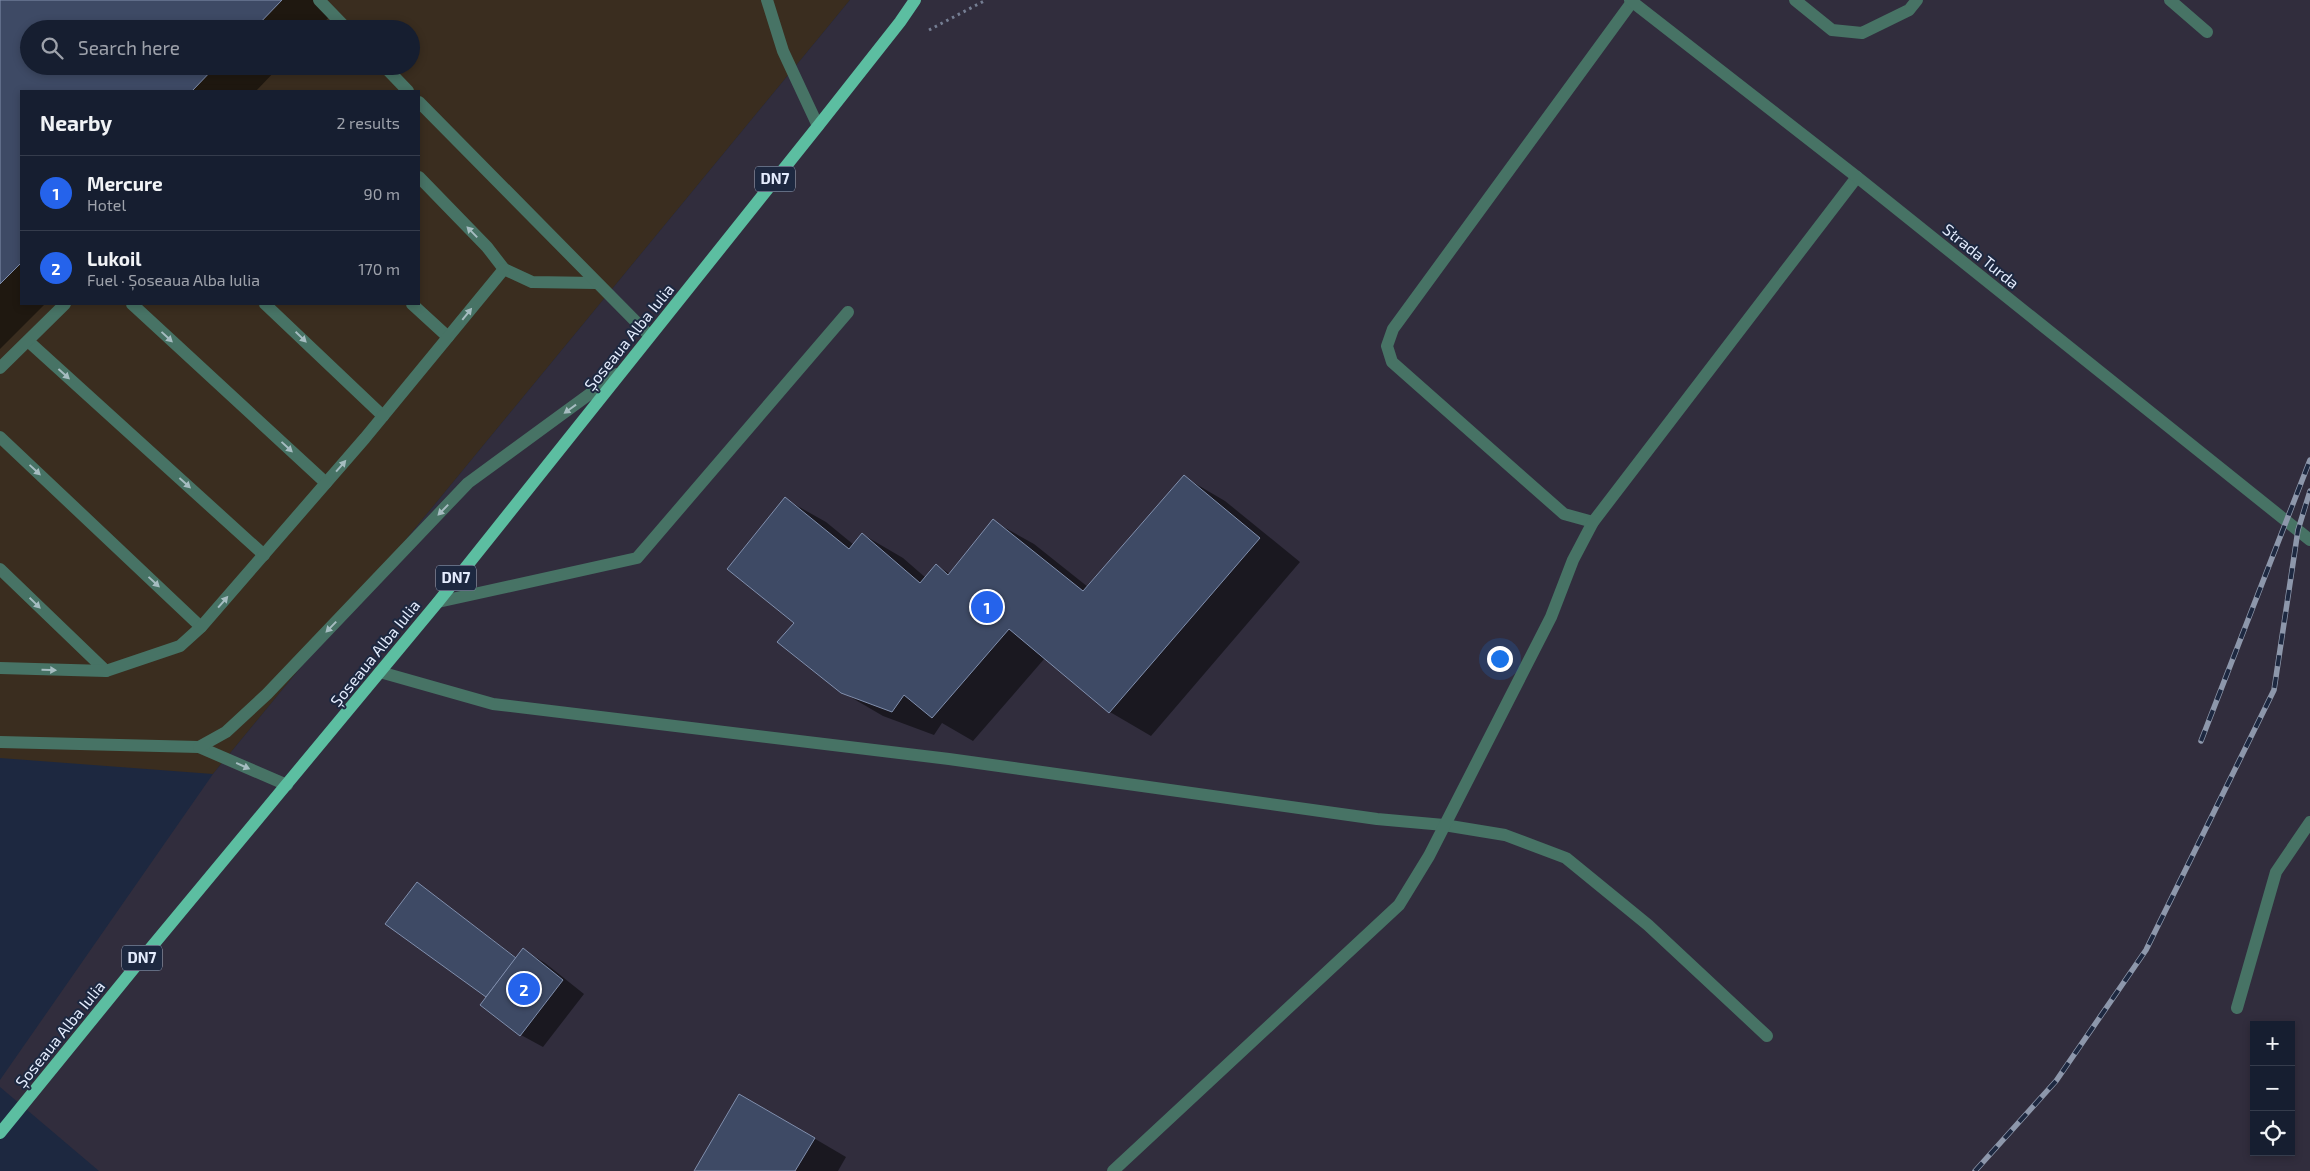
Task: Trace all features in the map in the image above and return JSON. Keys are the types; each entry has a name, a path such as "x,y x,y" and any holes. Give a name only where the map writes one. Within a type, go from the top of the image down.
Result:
{"main road":[{"name":"Șoseaua Alba Iulia","path":"0,1133 144,956 438,602 818,126 900,22 915,0"},
{"name":"Șoseaua Alba Iulia","path":"900,22 922,0"}],"street":[{"path":"319,0 338,20"},
{"path":"767,0 784,51 818,126"},
{"path":"1795,0 1832,30 1862,33 1909,10 1917,0"},
{"path":"2170,0 2207,32"},
{"path":"1593,522 1564,514 1392,362 1387,346 1393,329 1631,1"},
{"name":"Strada Turda","path":"1631,1 1857,177 2310,540"},
{"path":"393,75 407,90"},
{"path":"420,103 650,336"},
{"path":"1113,1171 1399,905 1429,856 1551,617 1572,560 1593,522 1857,177"},
{"path":"420,178 487,247 504,269 532,282 596,283"},
{"path":"0,668 106,672 180,646 202,627 326,483 504,269"},
{"path":"0,368 64,305"},
{"path":"133,305 326,483"},
{"path":"267,305 383,416"},
{"path":"413,305 448,338"},
{"path":"438,602 636,558 848,312"},
{"path":"28,341 264,555"},
{"path":"199,747 226,732 267,694 468,483 623,370"},
{"path":"0,437 202,627"},
{"path":"0,569 106,672"},
{"path":"380,672 493,704 949,759 1377,819 1444,825 1504,835 1566,858 1648,925 1767,1036"},
{"path":"0,742 199,747 287,785"},
{"path":"2237,1008 2276,872 2310,822"}],"path":[{"path":"900,22 919,36 986,0"}],"shaded area":[{"path":"0,0 850,0 213,774 0,758"},
{"path":"850,0 2310,0 2310,1171 99,1171 0,1087 0,1080 213,774"}],"building":[{"path":"0,0 282,0 263,20 20,20 20,75 207,75 193,90 20,90 20,264 0,284"},
{"path":"1184,475 1260,538 1109,713 1009,629 932,718 904,695 892,712 841,693 777,642 794,623 727,569 785,497 849,549 862,533 920,583 936,564 948,575 993,519 1083,591"},
{"path":"417,882 516,958 486,997 385,924"},
{"path":"523,948 563,980 520,1036 480,1005"},
{"path":"739,1094 815,1138 795,1171 694,1171"}],"railway":[{"path":"2201,741 2310,460"},
{"path":"1975,1171 2056,1081 2146,950 2274,690 2298,530 2310,491"}],"place":[{"name":"Mercure","path":"987,607"},
{"name":"Lukoil","path":"524,989"}]}
